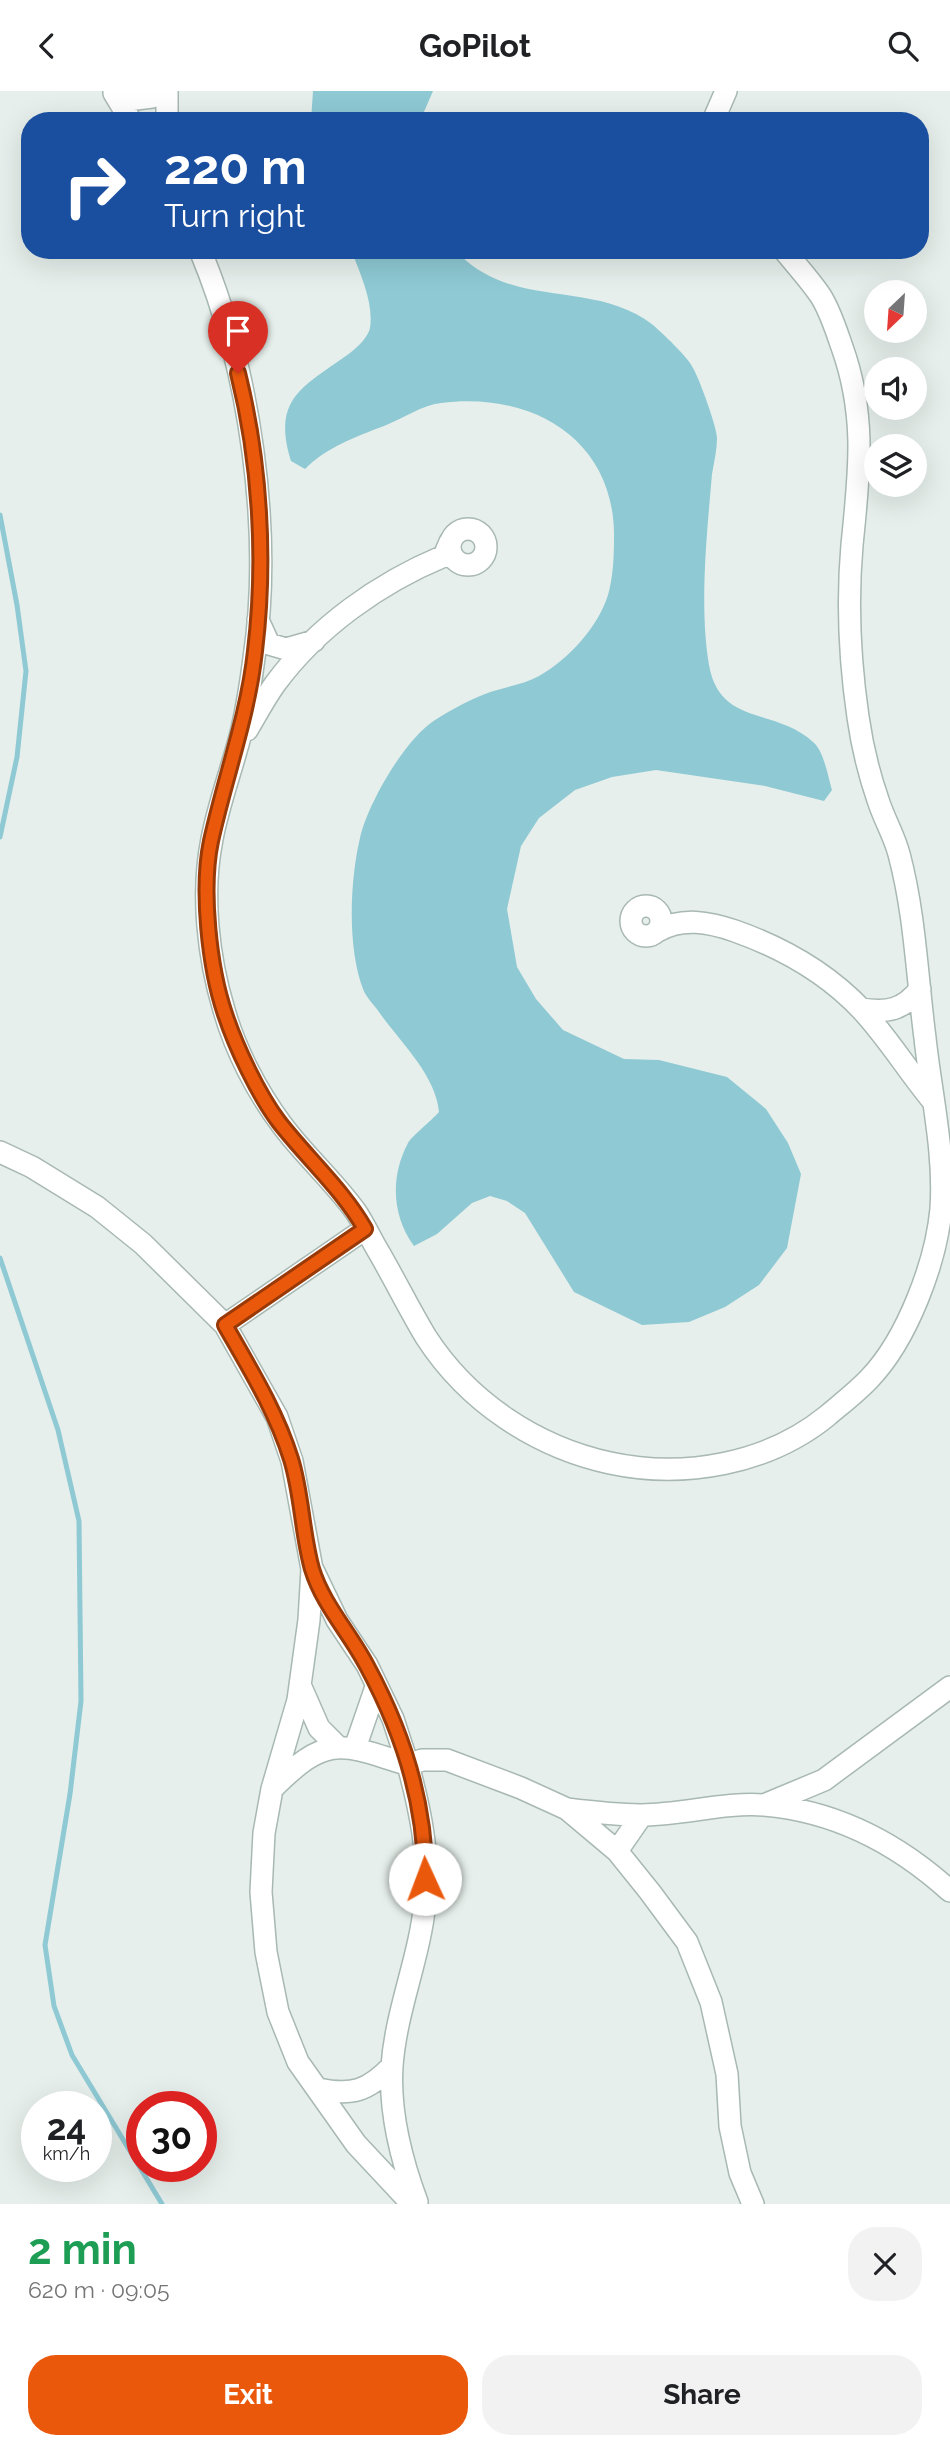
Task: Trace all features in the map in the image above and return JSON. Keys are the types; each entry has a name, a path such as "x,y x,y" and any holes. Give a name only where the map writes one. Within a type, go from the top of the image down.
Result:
{"street":[{"path":"116,96 152,97 160,91"},
{"path":"167,91 167,112"},
{"path":"717,112 726,91"},
{"path":"116,96 126,112"},
{"path":"203,259 229,333 243,392 253,455 258,529 258,618 254,663 237,747 211,843 208,900 211,955 225,1014 248,1067 277,1119 355,1210 429,1342 460,1379 502,1416 550,1446 613,1464 668,1471 719,1465 800,1438 873,1376 894,1346 914,1306 933,1254 941,1209 940,1151 910,899 896,843 880,807 868,768 858,719 851,600 852,548 861,464 860,418 853,379 823,300 791,259"},
{"path":"237,747 275,683 314,642 358,603 404,572 450,553"},
{"path":"258,618 269,644 286,649 314,642"},
{"path":"665,926 656,909 644,905 634,911 630,922 635,933 647,936 665,926 694,922 724,928 762,941 803,962 862,1009 932,1100"},
{"path":"862,1009 891,1011 911,1001 920,989"},
{"path":"0,1152 32,1167 97,1206 143,1244 225,1325 277,1417 292,1461 312,1569 309,1620 300,1684 272,1789 264,1833 261,1892 266,1952 278,2012 298,2062 356,2144 415,2204"},
{"path":"225,1325 365,1229"},
{"path":"312,1569 329,1606 367,1665 393,1719 418,1801 426,1857 425,1902 392,2066 396,2121 403,2163 415,2204"},
{"path":"300,1684 319,1728 346,1747 408,1765 422,1760 447,1761 521,1788 567,1809 617,1851 687,1942 711,2002 727,2074 730,2126 740,2173 752,2204"},
{"path":"272,1789 309,1755 346,1747 372,1705 376,1687"},
{"path":"763,1805 824,1780 940,1691 950,1687"},
{"path":"824,1780 819,1791 824,1817"},
{"path":"567,1809 642,1815 763,1805 824,1817 872,1835 925,1869 950,1891"},
{"path":"617,1851 642,1815"},
{"path":"318,2089 339,2093 358,2091 377,2082 392,2066"}],"water":[{"path":"313,91 433,91 424,112 312,112"},
{"path":"355,259 465,259 477,269 501,281 527,289 604,302 629,311 653,325 680,351 690,363 699,382 717,438 708,520 704,594 706,642 715,685 725,698 737,707 798,731 817,746 825,765 832,790 824,801 765,786 656,770 612,777 575,790 539,818 521,846 507,909 517,967 536,999 563,1030 624,1059 659,1060 727,1077 766,1109 788,1143 801,1174 787,1248 759,1285 725,1307 689,1322 642,1325 574,1292 525,1213 507,1201 490,1196 472,1203 437,1234 414,1246 401,1222 396,1183 402,1156 410,1140 439,1112 436,1098 424,1072 366,995 358,972 352,934 352,893 364,824 389,773 423,729 473,699 539,676 561,661 581,641 597,619 608,595 614,539 611,504 601,474 584,449 563,429 537,415 507,405 475,401 434,404 342,443 305,469 291,461 285,422 296,395 356,348 369,331 370,309"}],"waterway":[{"path":"0,515 26,671 17,757 0,837"},
{"path":"0,1258 58,1430 79,1521 81,1701 70,1794 45,1945 54,2006 72,2055 162,2204"}],"route":[{"path":"238,373 253,455 260,589 256,651 243,724 211,843 208,900 211,955 225,1014 248,1067 277,1119 355,1210 365,1229 225,1325 277,1417 292,1461 312,1569 337,1620 367,1665 393,1719 418,1801 426,1857 425,1879"}]}
